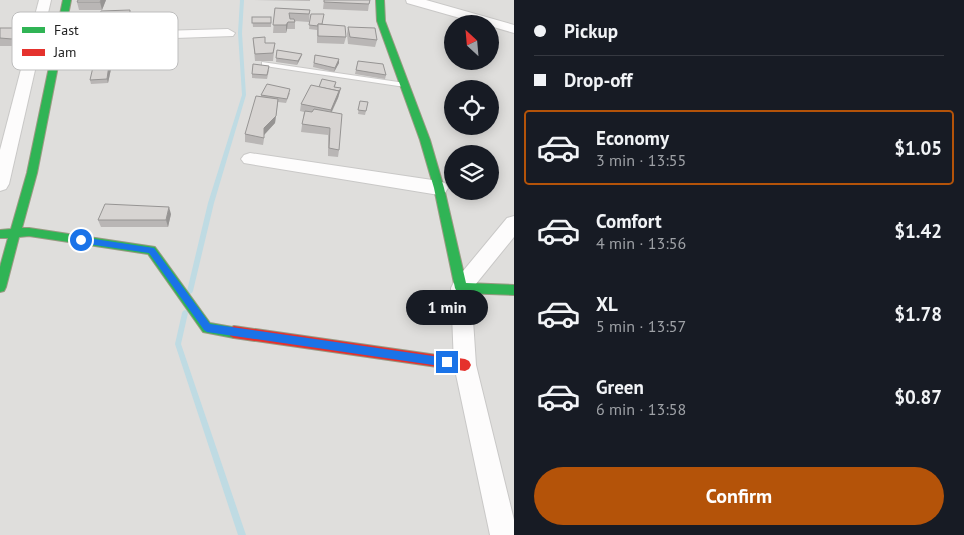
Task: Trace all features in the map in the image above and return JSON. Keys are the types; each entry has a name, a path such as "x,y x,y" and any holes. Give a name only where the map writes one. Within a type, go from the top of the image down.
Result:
{"street":[{"path":"41,12 45,0"},
{"path":"380,0 381,20 425,140 439,188 461,288 465,365 504,535"},
{"path":"412,0 514,29"},
{"path":"178,34 228,33"},
{"path":"0,184 7,121 23,70"},
{"path":"0,287 32,173 53,70"},
{"path":"250,158 439,188"},
{"path":"461,288 514,223"},
{"path":"0,234 29,232 151,250 207,328 465,365"},
{"path":"461,288 514,290"}],"lane":[{"path":"265,64 405,85"}],"shaded area":[{"path":"0,0 514,0 514,535 0,535"}],"building":[{"path":"78,0 101,0 100,2 77,2"},
{"path":"324,0 370,0 369,4 324,2"},
{"path":"275,8 310,10 309,14 289,13 290,19 294,19 295,22 288,22 286,25 273,25"},
{"path":"130,10 130,12 101,11"},
{"path":"311,14 324,14 322,24 318,24 318,26 309,25"},
{"path":"252,17 271,17 271,23 252,23"},
{"path":"318,24 345,26 346,37 318,36"},
{"path":"348,27 375,28 377,40 350,37"},
{"path":"0,28 12,28 12,39 0,38"},
{"path":"265,37 265,43 275,43 273,53 255,54 253,38"},
{"path":"277,50 302,54 298,61 276,58"},
{"path":"315,55 339,59 335,68 314,63"},
{"path":"358,61 383,64 386,75 356,70"},
{"path":"253,64 269,66 267,75 252,74"},
{"path":"92,70 108,70 107,79 90,80"},
{"path":"322,79 336,82 334,87 341,88 339,91 319,87"},
{"path":"267,84 290,89 287,99 261,95"},
{"path":"311,85 339,91 331,110 301,104"},
{"path":"256,96 278,99 276,116 264,128 264,138 245,134"},
{"path":"360,101 368,102 366,111 358,110"},
{"path":"314,109 342,114 339,150 329,148 330,128 302,124 305,111 312,112"},
{"path":"105,204 169,207 166,220 98,220"}],"waterway":[{"path":"190,291 211,203 244,95 240,33 242,0"},
{"path":"185,313 178,344 242,535"}],"traffic: fast":[{"path":"65,12 67,0"},
{"path":"380,0 381,21 425,140 439,188 461,288 514,290"},
{"path":"0,287 32,173 53,70"},
{"path":"0,234 29,232 151,250 207,328 234,332"}],"traffic: jam":[{"path":"234,332 465,365"}],"route":[{"path":"81,240 151,250 207,328 447,362"}]}
